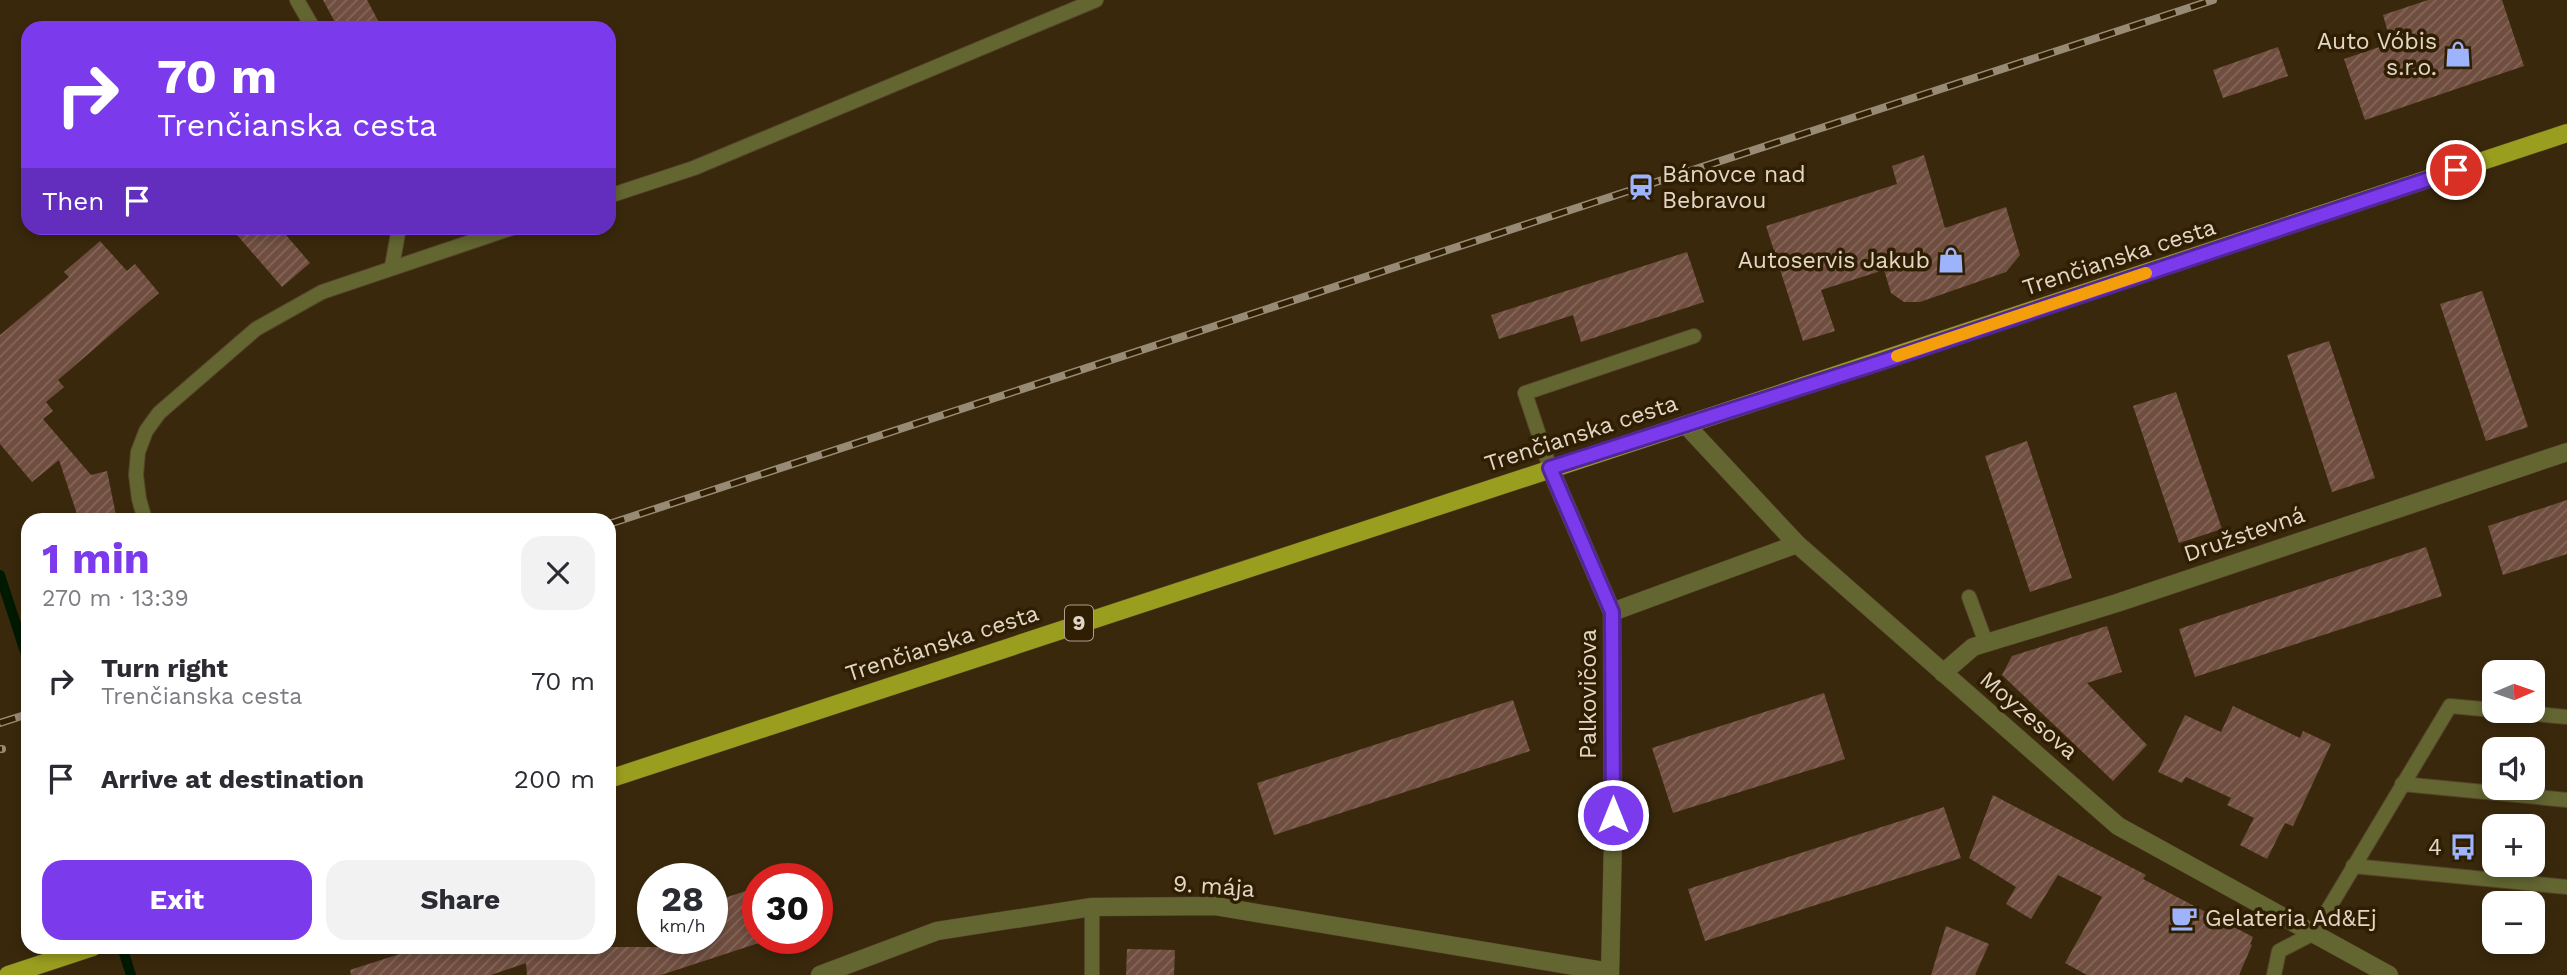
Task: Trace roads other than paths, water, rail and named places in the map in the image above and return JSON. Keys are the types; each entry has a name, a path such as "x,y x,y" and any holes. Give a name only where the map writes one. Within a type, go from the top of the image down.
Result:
{"main road":[{"name":"Trenčianska cesta","path":"616,777 2567,133"},
{"path":"8,975 72,954"}],"street":[{"name":"Moyzesova","path":"1686,425 1797,544 2118,826 2389,975"},
{"name":"Družstevná","path":"1943,673 1979,645 2117,603 2567,452"},
{"name":"Palkovičova","path":"1550,468 1612,612 1613,840 1610,973"},
{"path":"1612,612 1797,544"},
{"name":"9. mája","path":"820,975 937,931 1092,907 1215,906 1610,973"}],"lane":[{"path":"297,0 309,21"},
{"path":"616,194 694,168 1096,0"},
{"path":"392,266 398,235"},
{"path":"143,513 136,475 138,452 146,431 159,413 257,329 322,292 392,266 490,235"},
{"path":"1550,468 1525,393 1694,336"},
{"path":"1969,597 1979,645"},
{"path":"2274,975 2279,951 2314,933 2450,706 2482,709"},
{"path":"2545,715 2567,717"},
{"path":"2402,784 2567,800"},
{"path":"2353,866 2567,887"},
{"path":"1092,907 1093,975"}],"waterway":[{"path":"0,575 21,640"},
{"path":"124,954 131,975"}],"railway":[{"path":"616,522 2213,0"},
{"path":"0,723 21,716"}],"place":[{"name":"Auto Vóbis s.r.o.","path":"2458,54"},
{"name":"Bánovce nad Bebravou","path":"1641,187"},
{"name":"Autoservis Jakub","path":"1951,260"},
{"name":"4","path":"2463,847"},
{"name":"Gelateria Ad&Ej","path":"2184,918"}]}
